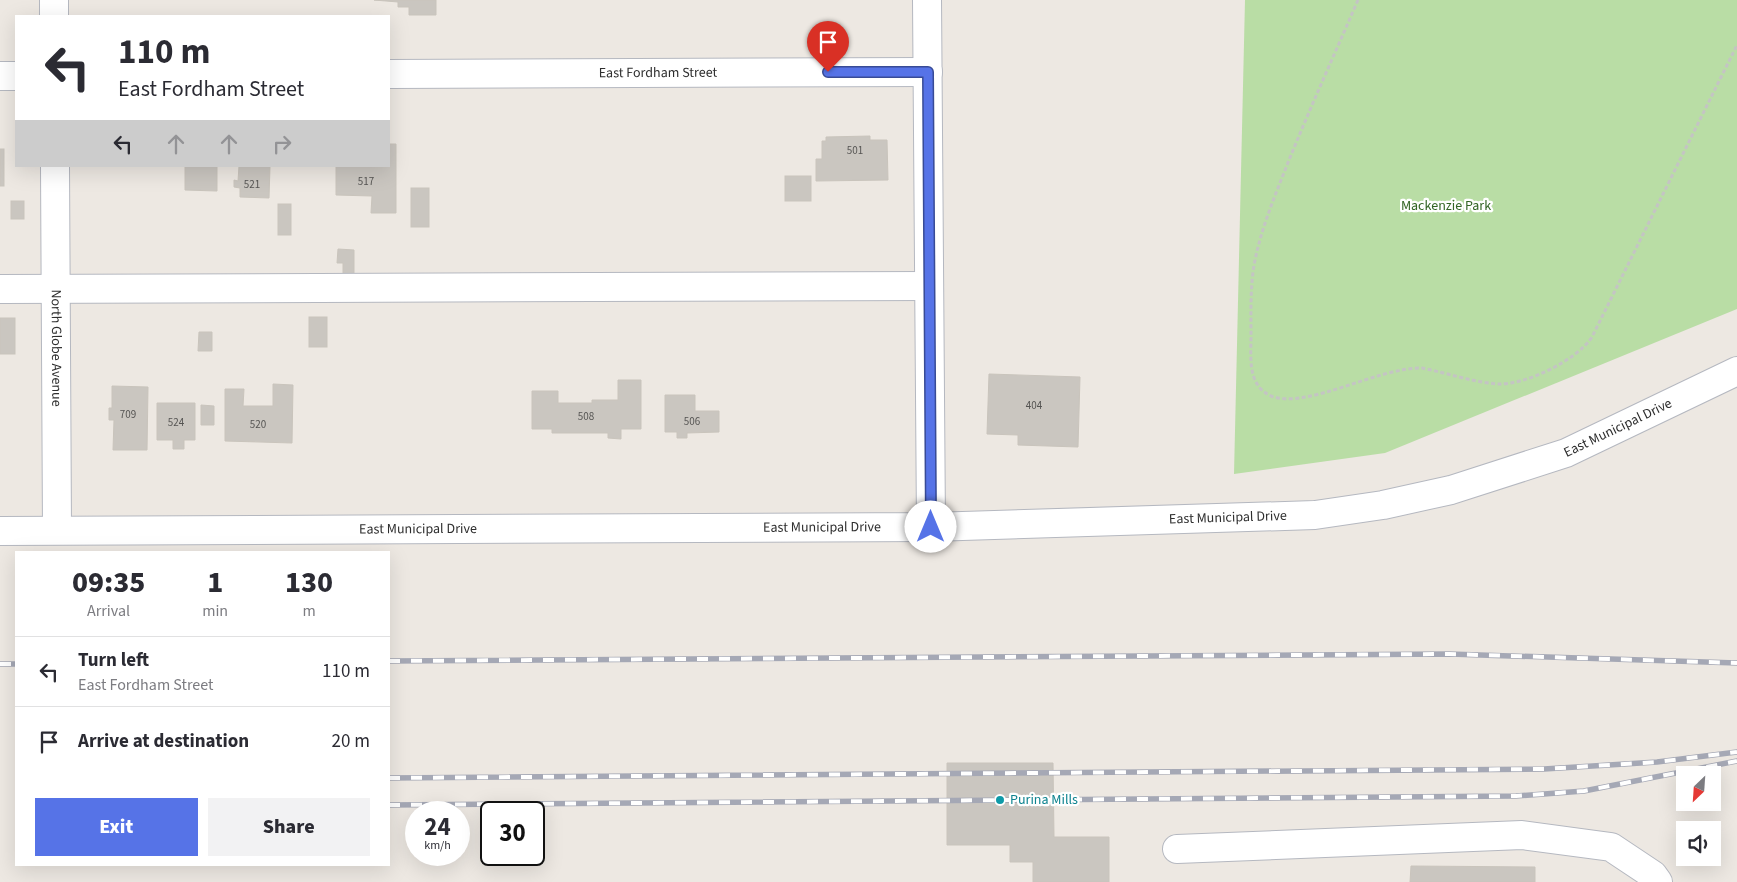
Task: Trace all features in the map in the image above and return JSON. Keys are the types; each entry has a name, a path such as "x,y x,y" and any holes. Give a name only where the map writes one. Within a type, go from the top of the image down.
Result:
{"street":[{"path":"54,0 54,15"},
{"path":"927,0 931,527"},
{"name":"East Fordham Street","path":"390,74 928,72"},
{"path":"0,76 15,76"},
{"name":"North Globe Avenue","path":"55,167 57,530"},
{"path":"0,289 929,286"},
{"name":"East Municipal Drive","path":"0,531 931,527 1315,515 1383,505 1450,490 1566,453 1737,372"},
{"path":"1177,849 1522,835 1611,847 1653,876 1658,882"}],"path":[{"path":"1358,0 1278,188 1266,219 1255,262 1252,286 1251,372 1260,388 1279,398 1299,397 1332,391 1378,374 1410,368 1422,368 1500,384 1527,378 1577,354 1592,337 1737,45"}],"green space":[{"name":"Mackenzie Park","path":"1245,0 1737,0 1737,309 1385,453 1234,474"}],"building":[{"path":"374,0 436,0 436,15 409,15 409,7 398,7 398,2"},
{"path":"870,136 870,140 887,140 888,180 816,181 816,159 822,159 822,141 826,141 826,137"},
{"path":"390,144 396,144 396,213 371,213 372,196 336,195 336,167 390,167"},
{"path":"0,149 4,149 4,186 0,186"},
{"path":"185,167 217,167 217,191 185,190"},
{"path":"239,167 270,167 269,198 240,197 240,188 234,187 234,180 238,181"},
{"path":"785,176 811,176 811,201 785,201"},
{"path":"411,188 429,188 429,227 411,227"},
{"path":"11,201 24,201 24,219 11,219"},
{"path":"278,204 291,204 291,235 278,235"},
{"path":"338,249 354,250 354,279 343,279 343,263 337,263"},
{"path":"309,317 327,317 327,347 309,347"},
{"path":"0,318 15,318 15,354 0,354"},
{"path":"199,332 212,332 212,351 198,351"},
{"path":"989,374 1080,377 1078,447 1018,445 1018,435 987,434"},
{"path":"618,380 641,380 641,429 621,429 621,439 608,438 608,433 552,433 552,429 532,429 532,391 558,391 558,403 592,403 592,400 618,400"},
{"path":"273,384 293,385 292,443 225,441 225,389 244,389 243,406 273,406"},
{"path":"112,386 148,387 147,450 113,450 114,420 109,420 109,408 112,408"},
{"path":"665,395 695,395 695,411 719,411 719,432 687,433 687,438 677,438 677,432 665,432"},
{"path":"157,403 195,403 195,440 184,440 184,449 173,449 173,440 157,440"},
{"path":"201,405 214,406 214,425 201,425"},
{"name":"Purina Mills","path":"947,763 1053,763 1054,837 1109,837 1109,882 1033,882 1033,862 1010,862 1010,845 947,845"},
{"path":"1411,866 1535,867 1535,882 1410,882"}],"railway":[{"path":"390,661 1449,654 1737,663"},
{"path":"0,664 15,664"},
{"path":"390,778 1544,769 1657,762 1737,752"},
{"path":"390,805 1516,796 1584,791 1737,761"}],"place":[{"name":"Purina Mills","path":"1000,800"}],"route":[{"path":"828,72 928,72 931,527"}]}
